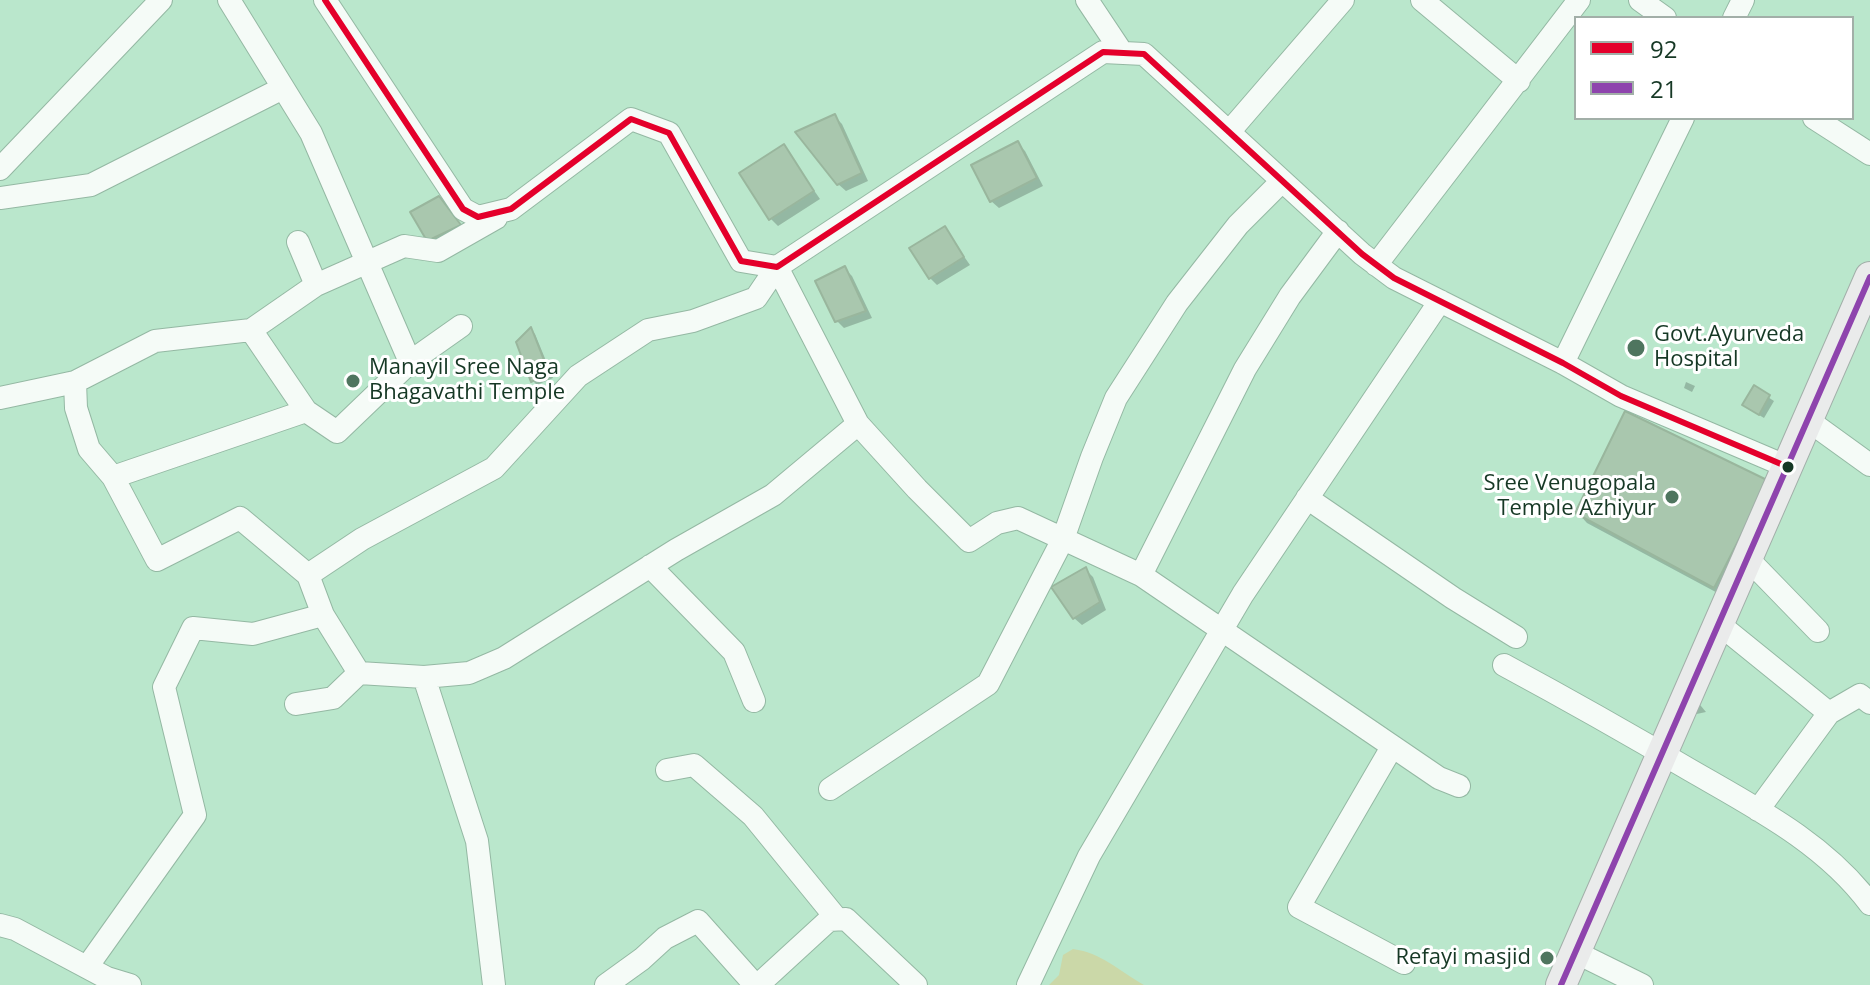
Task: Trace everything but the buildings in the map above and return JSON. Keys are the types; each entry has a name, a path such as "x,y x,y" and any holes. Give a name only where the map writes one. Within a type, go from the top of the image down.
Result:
{"main road":[{"path":"1561,985 1870,277"}],"street":[{"path":"0,169 161,0"},
{"path":"229,0 311,133 410,362"},
{"path":"325,0 463,209 478,217 511,209"},
{"path":"1087,0 1121,51"},
{"path":"1229,132 1343,0"},
{"path":"1422,0 1519,81"},
{"path":"1376,265 1579,0"},
{"path":"1640,0 1662,16"},
{"path":"308,575 362,539 494,468 578,376 648,330 693,321 756,298 777,267 1103,52 1144,54 1282,181 1394,278 1563,363 1621,396 1788,467"},
{"path":"0,198 91,185 283,88"},
{"path":"0,398 75,382 155,341 251,330 316,285 404,246 438,251 511,209 631,119 669,133 741,261 777,267"},
{"path":"1563,363 1682,120"},
{"path":"1817,120 1870,154"},
{"path":"830,789 988,684 1063,539 1116,398 1177,303 1238,225 1282,181"},
{"path":"1141,575 1245,369 1290,296 1338,231"},
{"path":"298,242 316,285"},
{"path":"777,267 858,424 969,541 997,523 1018,518 1141,575 1392,747 1439,778 1459,786"},
{"path":"1028,985 1089,856 1220,632 1440,301"},
{"path":"251,330 306,411 337,432 410,362 461,326"},
{"path":"75,382 76,408 89,449 113,477 157,560 240,518 308,575 323,615 359,673"},
{"path":"113,477 306,411"},
{"path":"1809,421 1870,465"},
{"path":"296,704 333,698 359,673 424,677 469,673 504,658 650,566 773,495 858,424"},
{"path":"1307,498 1453,598 1516,637"},
{"path":"1748,559 1818,631"},
{"path":"650,566 734,652 754,701"},
{"path":"87,967 195,815 164,687 193,628 253,634 323,615"},
{"path":"1719,624 1829,713"},
{"path":"1504,665 1758,810 1818,851 1870,904"},
{"path":"424,677 477,841 494,985"},
{"path":"1758,810 1829,713 1860,695 1870,703"},
{"path":"1392,747 1299,907 1404,963"},
{"path":"667,770 694,765 753,816 837,919"},
{"path":"606,985 665,938 698,921 756,985 829,920 846,919 916,985"},
{"path":"0,925 15,929 87,967 130,985"},
{"path":"1575,952 1642,985"}],"green space":[{"path":"1073,949 1102,958 1144,985 1049,985 1059,975 1063,955"}],"transit line":[{"name":"92","path":"325,0 463,209 478,217 511,209 631,119 669,133 741,261 777,267 1103,52 1144,54 1362,254 1394,278 1563,363 1621,396 1788,467"},
{"name":"21","path":"1561,985 1870,277"}],"place":[{"name":"Govt.Ayurveda Hospital","path":"1636,348"},
{"name":"Manayil Sree Naga Bhagavathi Temple","path":"353,381"},
{"name":"Sree Venugopala Temple Azhiyur","path":"1672,497"},
{"name":"Refayi masjid","path":"1547,958"}]}
